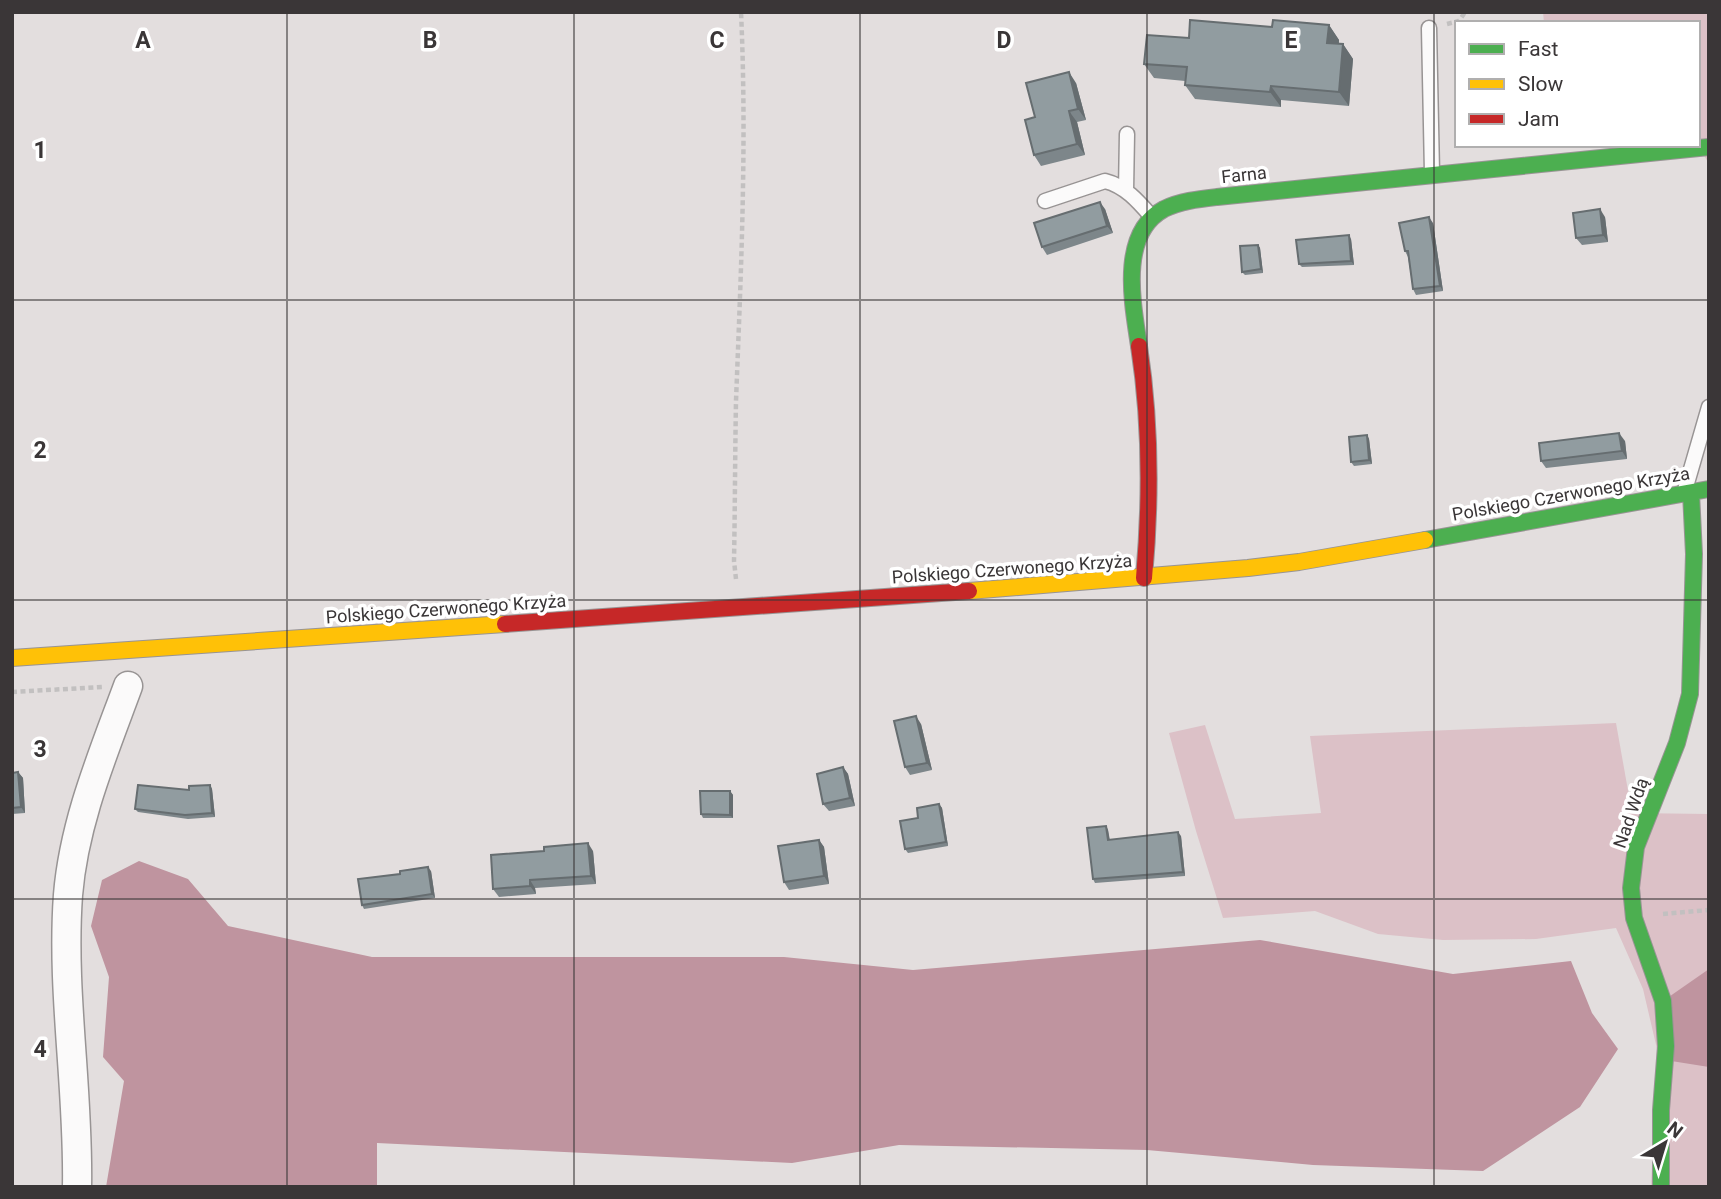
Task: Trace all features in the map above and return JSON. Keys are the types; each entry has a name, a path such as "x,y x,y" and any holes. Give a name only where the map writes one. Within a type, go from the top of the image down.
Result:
{"street":[{"name":"Farna","path":"1152,217 1166,207 1181,202 1709,147"},
{"path":"1144,578 1150,470 1147,398 1135,313 1133,271 1140,231 1152,217"},
{"name":"Polskiego Czerwonego Krzyża","path":"12,658 1144,578 1299,562 1709,489"},
{"name":"Nad Wdą","path":"1661,1187 1661,1110 1666,1046 1663,1001 1634,918 1631,888 1636,847 1677,743 1690,694 1693,554 1687,493"},
{"path":"78,1187 66,954 68,894 76,842 89,793 128,686"}],"lane":[{"path":"1429,29 1432,175"},
{"path":"1126,191 1127,134"},
{"path":"1045,201 1105,181 1115,183 1126,191 1152,217"},
{"path":"1687,493 1706,433 1709,407"}],"path":[{"path":"739,608 734,561 745,90 741,12"},
{"path":"12,692 128,686"},
{"path":"1634,918 1709,910"}],"shaded area":[{"path":"1543,12 1709,12 1709,164 1699,147 1700,21 1544,21"},
{"path":"1616,723 1632,813 1709,814 1709,1187 1651,1187 1657,1049 1643,989 1616,928 1536,939 1443,940 1378,934 1315,911 1223,918 1169,733 1205,725 1235,819 1321,813 1310,736"},
{"path":"139,861 188,879 228,926 372,957 784,957 913,970 1260,940 1453,974 1571,961 1592,1013 1618,1049 1580,1107 1483,1171 1313,1165 1147,1150 899,1145 792,1163 377,1143 377,1187 106,1187 124,1081 103,1057 109,977 91,926 102,880"},
{"path":"1709,969 1709,1067 1665,1060 1663,1001"}],"building":[{"path":"1190,20 1272,27 1273,20 1329,25 1327,43 1343,44 1339,92 1271,86 1270,92 1185,85 1187,67 1144,64 1147,35 1189,38"},
{"path":"1069,72 1078,109 1069,111 1077,144 1034,155 1025,120 1035,117 1026,83"},
{"path":"1100,202 1107,226 1042,247 1034,223"},
{"path":"1600,209 1603,235 1576,238 1573,213"},
{"path":"1429,217 1440,286 1413,289 1408,251 1405,251 1399,223"},
{"path":"1349,235 1351,261 1299,264 1296,240"},
{"path":"1258,245 1261,269 1242,272 1240,246"},
{"path":"1619,433 1622,451 1541,461 1539,443"},
{"path":"1367,435 1369,460 1351,462 1349,437"},
{"path":"916,716 927,763 905,767 894,721"},
{"path":"843,767 850,798 823,804 817,774"},
{"path":"18,772 21,807 12,808 12,773"},
{"path":"138,785 189,790 189,786 210,785 212,813 185,815 135,809"},
{"path":"700,791 730,791 730,815 701,814"},
{"path":"939,804 946,842 905,849 900,821 918,818 917,808"},
{"path":"1106,826 1108,840 1178,832 1183,872 1093,879 1087,828"},
{"path":"819,840 824,876 784,882 778,846"},
{"path":"588,843 591,876 530,880 530,886 493,889 491,855 544,851 544,847"},
{"path":"428,867 432,894 362,905 358,879 400,874 400,871"}],"traffic: fast":[{"path":"1139,346 1132,291 1134,253 1149,220 1176,204 1217,197 1709,147"},
{"path":"1425,540 1709,489"},
{"path":"1661,1187 1661,1110 1666,1046 1663,1001 1634,918 1631,888 1636,847 1677,743 1690,694 1694,554 1691,493"}],"traffic: slow":[{"path":"969,591 1248,568 1425,540"},
{"path":"12,658 505,624"}],"traffic: jam":[{"path":"1139,346 1149,462 1144,578"},
{"path":"505,624 969,591"}]}
